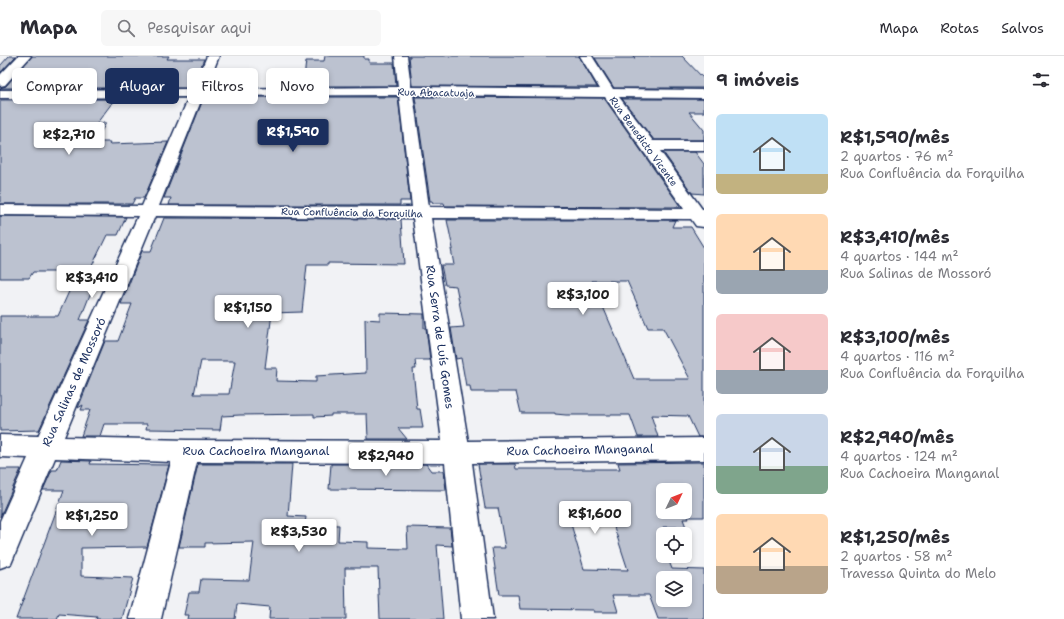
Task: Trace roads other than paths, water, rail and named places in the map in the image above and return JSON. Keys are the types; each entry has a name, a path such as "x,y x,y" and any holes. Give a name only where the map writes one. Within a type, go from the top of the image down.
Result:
{"street":[{"path":"0,82 25,56"},
{"name":"Rua Salinas de Mossoró","path":"208,68 213,56"},
{"name":"Rua Serra de Luís Gomes","path":"401,56 456,452 477,619"},
{"name":"Rua Benedicto Vicente","path":"586,56 610,94 701,218"},
{"name":"Rua Abacatuaja","path":"258,92 407,91 704,94"},
{"name":"Rua Abacatuaja","path":"0,94 187,92"},
{"name":"Rua Salinas de Mossoró","path":"0,554 149,210 193,104"},
{"path":"649,146 704,146"},
{"name":"Rua Confluência da Forquilha","path":"0,210 422,213 701,218"},
{"name":"Rua Cachoeira Manganal","path":"0,446 46,446 187,451 456,452 704,449"},
{"path":"145,619 187,451"}]}
